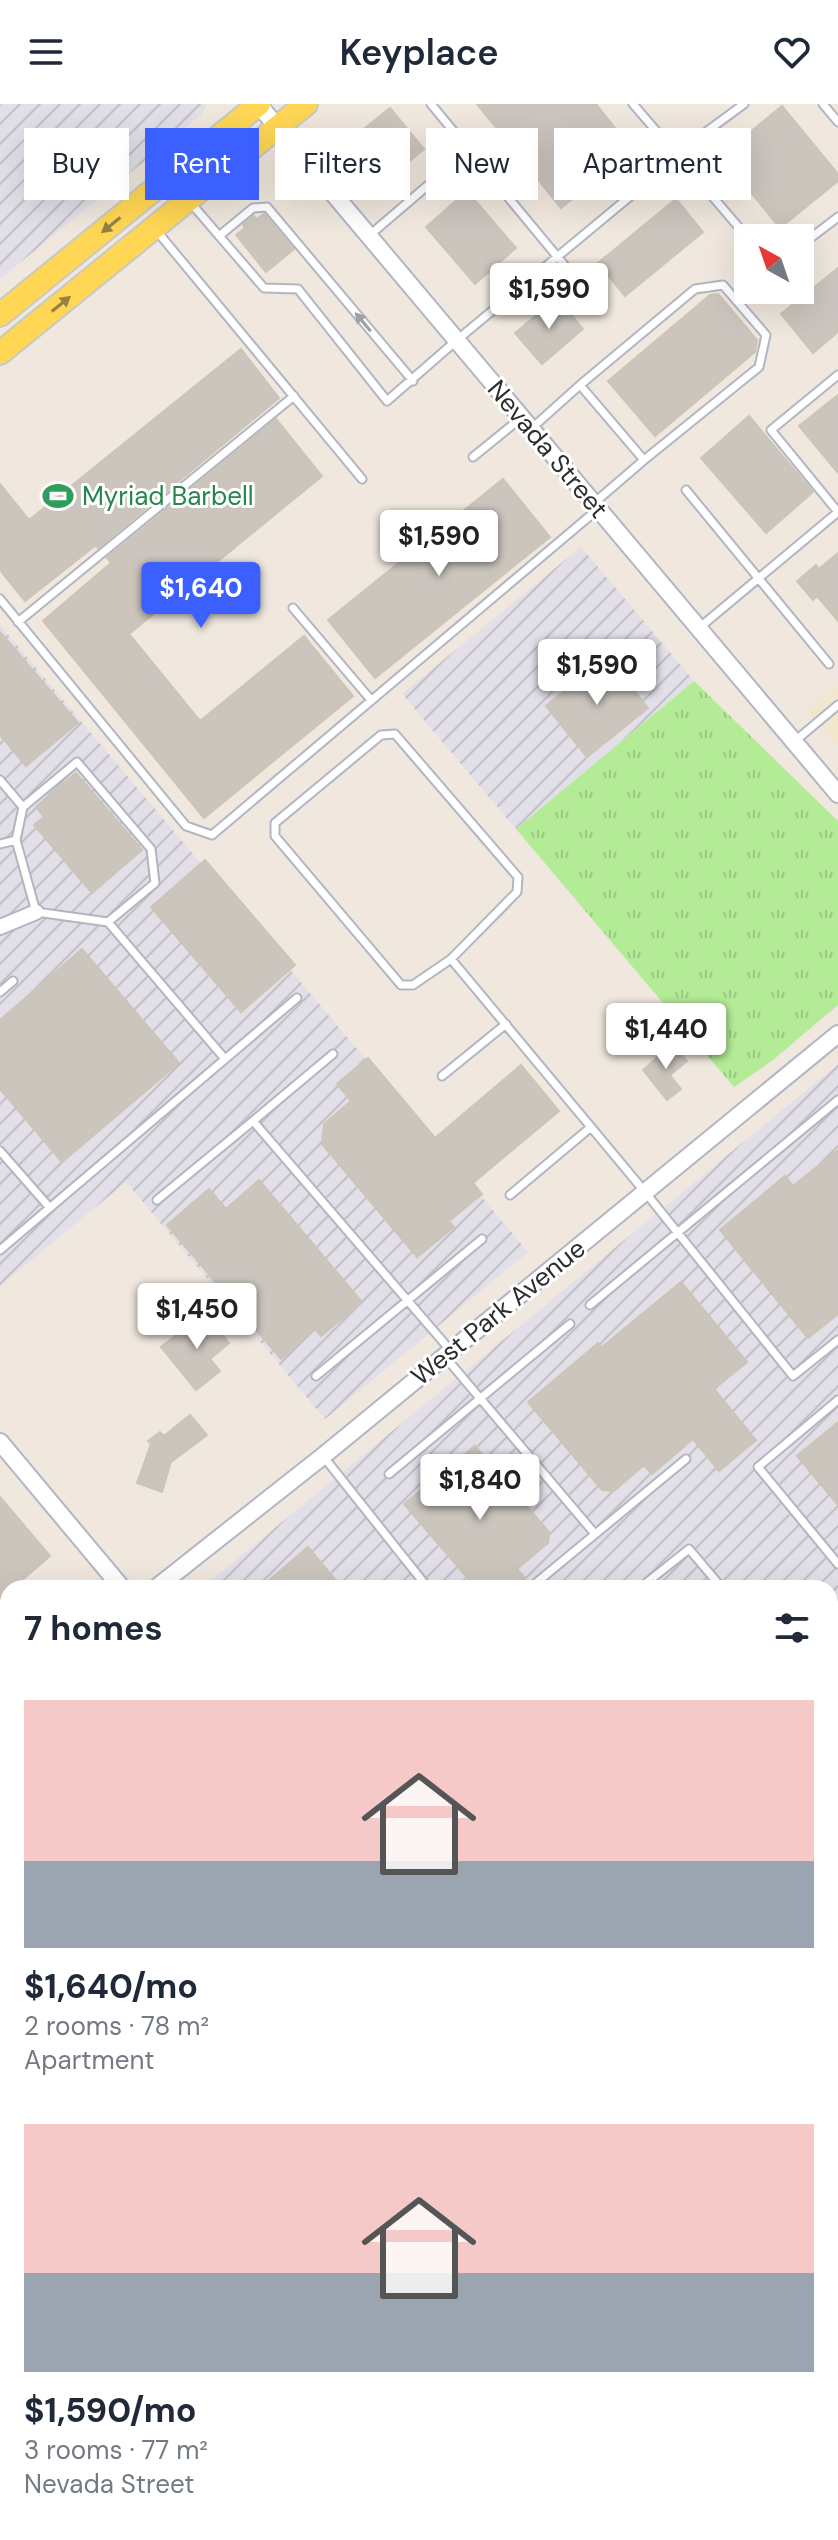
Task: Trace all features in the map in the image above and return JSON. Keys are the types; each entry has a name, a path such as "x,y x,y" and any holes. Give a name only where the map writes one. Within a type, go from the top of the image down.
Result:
{"main road":[{"path":"0,315 258,104"},
{"path":"0,353 306,104"}],"street":[{"name":"Nevada Street","path":"258,104 838,794"},
{"path":"0,927 36,912"},
{"name":"West Park Avenue","path":"166,1580 836,1041"},
{"path":"2,1449 115,1580"}],"lane":[{"path":"431,104 451,128"},
{"path":"633,104 654,128"},
{"path":"711,128 744,104"},
{"path":"823,104 838,122"},
{"path":"369,236 426,187"},
{"path":"511,200 589,295"},
{"path":"189,201 264,288 298,289 387,401 626,200"},
{"path":"715,200 736,224"},
{"path":"219,236 253,208 267,207 413,381"},
{"path":"814,235 838,217"},
{"path":"155,228 362,479"},
{"path":"0,599 186,826 212,835 596,506 644,460 759,367 766,335 723,285 695,289 580,385 473,457"},
{"path":"699,628 838,512 771,430 838,375"},
{"path":"580,385 644,460"},
{"path":"18,622 294,396"},
{"path":"686,490 829,664"},
{"path":"293,608 371,700"},
{"path":"795,741 838,705"},
{"path":"395,734 518,877 517,892 451,959 413,985 401,985 275,836 275,823 381,735 395,734"},
{"path":"108,922 155,883 151,849 77,762 23,807 16,840 36,912 108,922 225,1059"},
{"path":"0,780 23,807"},
{"path":"0,844 16,840"},
{"path":"451,959 793,1376 838,1340"},
{"path":"0,992 13,981"},
{"path":"0,1250 297,998"},
{"path":"442,1076 506,1024"},
{"path":"157,1200 333,1054"},
{"path":"590,1305 838,1100"},
{"path":"253,1121 407,1299 480,1398 595,1534"},
{"path":"510,1195 591,1127"},
{"path":"0,1151 50,1208"},
{"path":"316,1376 482,1239"},
{"path":"389,1474 570,1324"},
{"path":"838,1400 758,1467 838,1564"},
{"path":"323,1456 422,1580"},
{"path":"540,1580 686,1459"},
{"path":"650,1580 689,1549 715,1580"}],"shaded area":[{"path":"0,104 206,104 202,114 185,128 145,128 145,161 129,174 129,128 24,128 24,200 97,200 0,279"},
{"path":"581,547 694,681 516,829 402,694"},
{"path":"0,625 528,1252 325,1419 126,1182 0,1286"},
{"path":"838,685 838,744 808,710"},
{"path":"838,1064 838,1580 212,1580"}],"green space":[{"path":"694,681 838,821 838,1005 773,1060 734,1087 516,829"}],"building":[{"path":"477,104 596,104 615,128 554,128 554,199 538,180 538,128 496,128"},
{"path":"782,106 838,174 838,181 785,224 777,224 751,193 751,131"},
{"path":"390,108 407,128 365,128"},
{"path":"410,132 424,149 410,161"},
{"path":"457,200 475,200 516,248 475,284 426,227"},
{"path":"555,200 571,200 561,208"},
{"path":"675,200 703,232 625,296 598,263"},
{"path":"264,214 294,249 266,272 236,235 254,216 256,219"},
{"path":"838,268 838,332 813,353 781,314 793,304 814,304 814,287"},
{"path":"718,294 757,340 755,352 655,436 608,381 710,295"},
{"path":"557,298 583,329 542,364 515,333"},
{"path":"241,349 279,398 98,548 96,545 25,601 0,570 0,484 29,520"},
{"path":"838,395 838,473 799,426"},
{"path":"749,416 813,492 766,533 701,458"},
{"path":"276,419 322,476 129,634 200,721 304,636 353,696 204,818 43,621 111,563 107,558"},
{"path":"503,479 550,537 375,678 328,620"},
{"path":"838,553 838,621 817,596 813,600 797,581 816,565 819,569"},
{"path":"0,632 78,723 26,766 0,735"},
{"path":"607,656 648,708 587,757 546,706"},
{"path":"76,773 142,850 92,893 34,825 44,817 36,807"},
{"path":"205,860 295,965 241,1012 151,907"},
{"path":"82,949 179,1063 62,1162 0,1089 0,1020"},
{"path":"673,1044 687,1061 670,1075 681,1089 667,1100 643,1070"},
{"path":"368,1058 435,1138 521,1065 559,1111 473,1183 482,1194 449,1221 454,1227 417,1257 322,1144 324,1124 351,1101 337,1084"},
{"path":"838,1150 838,1314 808,1338 720,1230 785,1176 793,1186"},
{"path":"259,1180 362,1302 321,1336 315,1329 281,1359 167,1225 209,1189 226,1209"},
{"path":"681,1282 747,1362 714,1389 756,1440 719,1471 693,1439 652,1474 644,1465 614,1491 602,1490 528,1402 598,1343 602,1347"},
{"path":"205,1313 229,1343 210,1359 220,1371 196,1390 161,1347"},
{"path":"190,1415 207,1435 171,1462 162,1492 137,1483 151,1444 148,1441 160,1432 164,1436"},
{"path":"838,1422 838,1505 797,1456"},
{"path":"475,1446 549,1532 548,1543 517,1569 525,1578 523,1580 469,1580 404,1504"},
{"path":"0,1497 50,1556 22,1580 0,1580"},
{"path":"308,1547 335,1580 269,1580"}],"place":[{"name":"Myriad Barbell","path":"58,496"}]}
